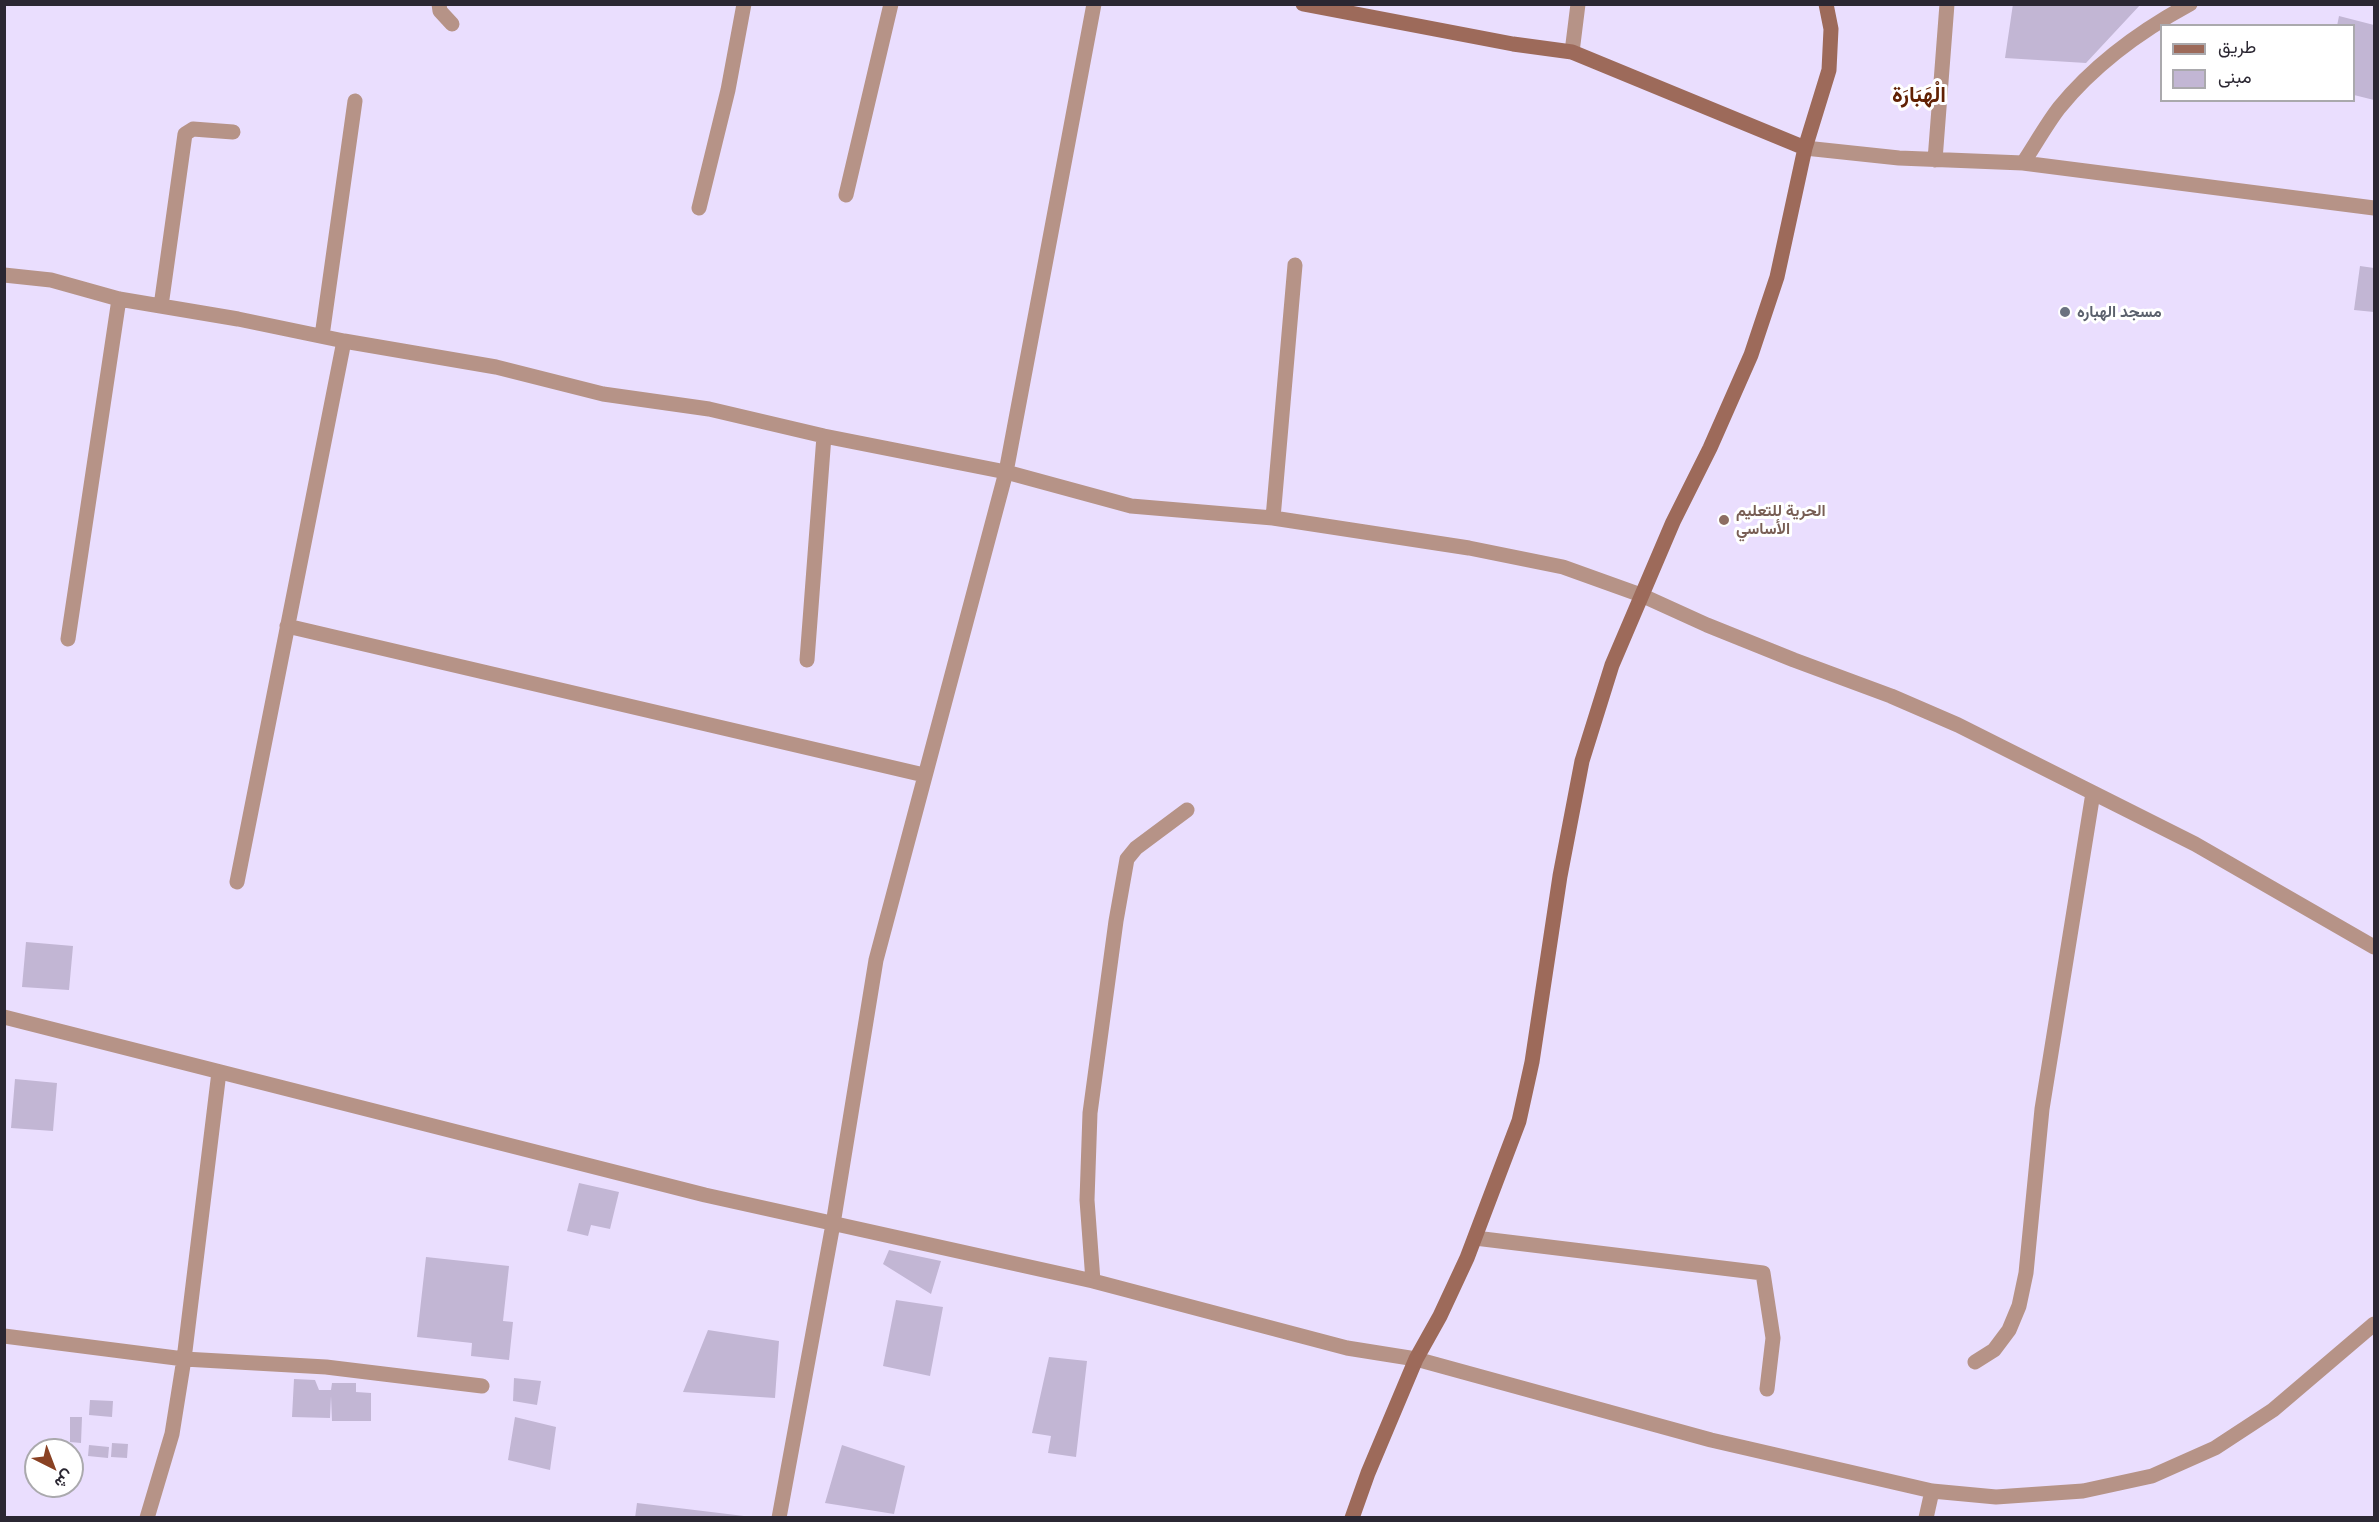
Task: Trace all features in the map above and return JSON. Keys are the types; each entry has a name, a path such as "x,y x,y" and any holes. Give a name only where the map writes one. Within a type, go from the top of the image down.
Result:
{"street":[{"path":"439,4 440,11 452,24"},
{"path":"699,208 728,90 744,4"},
{"path":"846,195 891,4"},
{"path":"779,1518 833,1224 876,960 1006,472 1094,4"},
{"path":"1304,4 1513,44 1572,52 1805,148 1899,158 2023,163 2374,208"},
{"path":"1572,52 1578,4"},
{"path":"1352,1518 1372,1463 1416,1359 1440,1316 1475,1238 1519,1121 1532,1062 1560,876 1582,761 1612,665 1641,595 1751,355 1777,277 1805,148 1828,70 1831,29 1826,4"},
{"path":"1935,160 1947,4"},
{"path":"2023,163 2060,108 2103,63 2159,21 2187,5"},
{"path":"321,336 355,101"},
{"path":"161,306 185,134 193,129 233,132"},
{"path":"1273,518 1295,265"},
{"path":"4,275 51,280 119,299 496,368 603,394 709,409 824,436 1006,472 1131,506 1273,518 1469,548 1563,567 1641,595 1707,625 1891,696 1958,725 2195,844 2374,947"},
{"path":"68,639 119,299"},
{"path":"237,882 344,341"},
{"path":"807,660 824,436"},
{"path":"287,626 924,775"},
{"path":"1975,1362 1994,1350 2009,1330 2019,1306 2026,1273 2042,1109 2093,793"},
{"path":"1093,1281 1087,1200 1090,1113 1116,921 1127,859 1136,848 1187,810"},
{"path":"4,1017 693,1192 1093,1281 1347,1348 1416,1359 1712,1440 1932,1491 1996,1497 2083,1491 2152,1476 2215,1448 2273,1410 2374,1324"},
{"path":"147,1518 172,1434 184,1359 219,1072"},
{"path":"1475,1238 1763,1273 1773,1338 1767,1389"},
{"path":"4,1336 184,1359 327,1367 482,1386"},
{"path":"1926,1518 1932,1491"}],"building":[{"path":"2013,4 2141,4 2086,63 2005,58"},
{"path":"2339,16 2374,25 2374,100 2355,95 2355,24 2337,24"},
{"path":"2360,266 2374,268 2374,312 2354,310"},
{"path":"26,942 73,946 69,990 22,987"},
{"path":"15,1079 57,1083 53,1131 11,1128"},
{"path":"579,1183 619,1192 610,1229 591,1225 588,1236 567,1231"},
{"path":"889,1250 941,1261 931,1294 883,1264"},
{"path":"426,1257 509,1266 503,1321 513,1322 509,1360 471,1356 472,1343 417,1337"},
{"path":"896,1300 943,1307 930,1376 883,1366"},
{"path":"708,1330 779,1341 775,1398 683,1392"},
{"path":"1049,1357 1087,1361 1076,1457 1048,1453 1051,1436 1032,1433"},
{"path":"514,1378 541,1381 537,1405 513,1401"},
{"path":"294,1379 315,1380 319,1390 331,1390 332,1383 356,1383 356,1392 371,1393 371,1421 332,1421 331,1396 330,1418 292,1417"},
{"path":"90,1400 113,1401 112,1417 89,1415"},
{"path":"70,1417 82,1417 81,1438 70,1438"},
{"path":"515,1417 556,1427 550,1470 508,1460"},
{"path":"112,1443 128,1444 127,1458 111,1457"},
{"path":"89,1445 109,1447 108,1458 88,1456"},
{"path":"842,1445 905,1466 894,1514 825,1503"},
{"path":"637,1503 744,1516 744,1518 635,1518"}],"place":[{"name":"مسجد الهباره","path":"2065,312"},
{"name":"الحرية للتعليم الأساسي","path":"1724,520"}],"district":[{"name":"الْهَبَارَة","path":"1919,96"}]}
